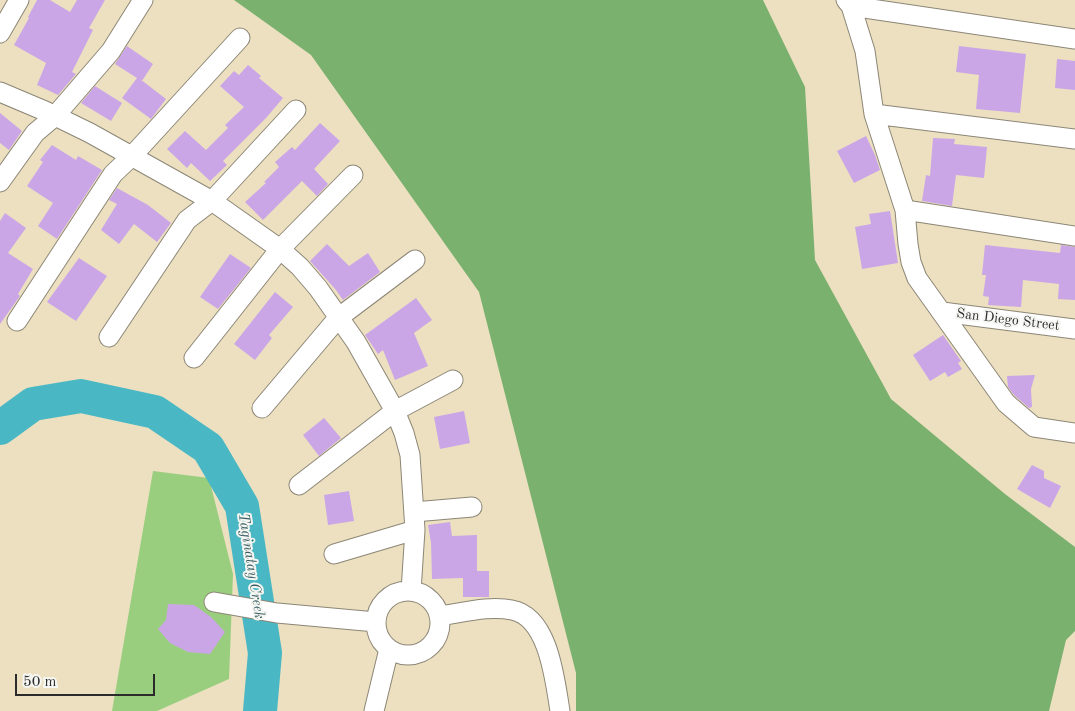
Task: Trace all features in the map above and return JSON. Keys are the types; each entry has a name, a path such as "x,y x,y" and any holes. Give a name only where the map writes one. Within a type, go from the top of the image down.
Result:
{"street":[{"path":"0,33 19,0"},
{"path":"0,182 35,133 55,116 110,51 143,0"},
{"path":"1075,38 848,3 865,51 874,114 905,210 911,262 917,278 1006,403 1034,427 1075,433"},
{"path":"17,321 113,174 132,156 240,38"},
{"path":"0,92 55,116 212,201 280,249 300,267 318,288 356,342 395,411 404,433 410,455 415,521 411,591"},
{"path":"109,337 187,220 212,201 296,110"},
{"path":"874,114 1075,139"},
{"path":"194,358 280,249 353,175"},
{"path":"905,210 1075,236"},
{"path":"262,408 338,318 415,260"},
{"name":"San Diego Street","path":"942,312 1075,329"},
{"path":"299,485 395,411 453,380"},
{"path":"334,554 415,521 472,506"},
{"path":"411,591 421,594 436,606 439,616 439,632 430,646 415,654 398,654 389,649 377,632 376,622 379,609 387,599 398,593 411,591"},
{"path":"214,602 277,613 376,622"},
{"path":"439,616 498,609 522,613 538,628 548,650 560,711"},
{"path":"374,711 389,649"}],"green space":[{"path":"234,0 763,0 805,87 815,260 891,399 1005,494 1075,547 1075,631 1066,640 1049,711 576,711 576,673 479,292 311,55"},
{"path":"153,471 209,478 233,574 229,679 157,711 112,711"}],"building":[{"path":"37,0 50,0 70,12 77,0 105,0 89,28 93,30 72,72 76,74 58,95 37,85 46,63 14,45"},
{"path":"127,46 153,64 142,81 166,99 151,119 122,98 137,78 115,64"},
{"path":"959,46 1026,54 1020,113 976,109 979,75 956,72"},
{"path":"1057,59 1075,61 1075,90 1055,88"},
{"path":"248,65 261,76 259,78 283,98 223,161 227,165 210,181 191,163 187,168 167,149 185,131 206,150 228,128 225,125 244,107 220,86 234,71 239,75"},
{"path":"95,86 122,103 111,121 81,103"},
{"path":"0,113 22,131 9,150 0,143"},
{"path":"320,123 340,141 314,169 328,184 317,196 302,181 263,220 245,202 266,183 264,182 279,167 275,162 292,147 295,150"},
{"path":"866,136 880,170 854,183 837,151"},
{"path":"933,138 955,139 954,144 987,147 984,178 956,175 952,206 922,201 926,175 930,176"},
{"path":"52,145 76,160 78,156 102,170 57,239 38,226 53,203 27,186 43,162 40,160"},
{"path":"117,188 148,205 171,223 157,242 134,224 119,244 101,230 117,204 109,200"},
{"path":"890,211 898,263 862,269 855,227 871,224 869,214"},
{"path":"5,213 26,228 8,253 33,269 18,294 20,296 0,324 0,221"},
{"path":"327,244 349,266 368,253 380,272 343,300 310,261"},
{"path":"985,245 1060,253 1061,245 1075,247 1075,300 1058,299 1059,284 1023,280 1021,307 988,305 989,297 983,296 986,275 982,275"},
{"path":"230,254 251,268 218,309 200,297"},
{"path":"79,258 107,276 76,321 47,302"},
{"path":"275,292 293,307 269,335 272,338 255,360 234,344"},
{"path":"416,298 432,320 414,333 428,366 395,380 383,350 378,354 365,335"},
{"path":"943,335 961,361 958,363 962,369 948,377 945,372 930,381 913,355"},
{"path":"1035,375 1031,389 1032,407 1029,408 1008,387 1007,376"},
{"path":"464,411 470,443 440,449 434,417"},
{"path":"324,418 341,438 319,456 303,435"},
{"path":"1032,465 1044,471 1044,478 1061,486 1050,508 1017,489"},
{"path":"349,491 354,521 328,525 324,495"},
{"path":"450,522 452,536 477,535 477,571 489,571 489,597 463,597 463,578 432,579 431,543 428,525"},
{"path":"168,604 194,605 211,617 225,632 210,654 188,652 170,643 158,629 166,620"}],"waterway":[{"name":"Taginatay Creek","path":"0,428 33,404 81,396 155,412 208,448 242,506 265,653 260,711"}]}
